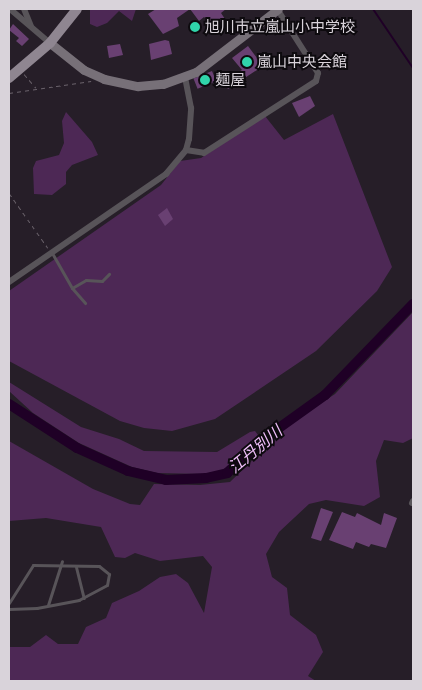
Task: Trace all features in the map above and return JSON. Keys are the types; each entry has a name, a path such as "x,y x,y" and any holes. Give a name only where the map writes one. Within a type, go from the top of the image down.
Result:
{"main road":[{"path":"9,78 50,44 77,9"},
{"path":"50,44 84,70 104,79 138,86 163,84 185,78 210,62 278,9"}],"street":[{"path":"10,9 50,44"},
{"path":"24,9 31,27"},
{"path":"186,150 204,153 316,81 318,74 278,9"},
{"path":"9,282 158,180 186,150 191,123 185,78"}],"lane":[{"path":"52,252 72,288 85,303"},
{"path":"72,288 86,280 102,282 109,274"},
{"path":"48,605 62,561"},
{"path":"9,603 33,565 59,567 99,566 109,574 106,585 84,598 48,605 9,609"},
{"path":"76,567 84,598"}],"path":[{"path":"20,70 36,88"},
{"path":"9,93 104,79"},
{"path":"9,193 52,252"}],"shaded area":[{"path":"90,9 136,9 132,21 119,11 107,23 97,27 90,24"},
{"path":"66,112 92,142 98,155 72,165 66,172 66,184 52,195 34,194 33,168 36,161 59,155 64,143 62,121"},
{"path":"333,114 392,267 377,291 316,351 215,419 172,431 144,428 120,421 9,361 9,291 161,185 180,161 201,158 265,116 284,140"},
{"path":"413,312 413,438 403,443 384,440 376,461 380,497 364,506 326,500 309,504 279,532 266,554 272,577 287,588 290,615 316,635 323,652 308,676 316,681 9,681 9,647 30,647 46,635 58,644 78,644 86,627 106,618 112,603 139,591 160,577 176,574 188,583 204,613 212,567 203,556 160,561 135,553 125,558 115,557 101,527 46,518 9,521 9,441 93,489 130,504 140,505 154,484 200,485 230,482 291,423 335,394"},
{"path":"9,382 81,427 119,439 144,451 217,452 250,432 255,431 258,435 254,443 223,470 204,474 157,473 132,467 79,443 33,413 9,391"}],"building":[{"path":"156,9 190,9 177,18 179,26 163,34 148,14"},
{"path":"190,9 226,9 221,13 225,19 215,26 204,17 199,21"},
{"path":"13,24 29,39 22,46 16,41 19,38 9,30"},
{"path":"165,40 169,41 172,54 151,60 149,44"},
{"path":"120,44 123,55 109,58 107,46"},
{"name":"嵐山中央会館","path":"248,46 263,66 228,89 222,80 242,70 232,58"},
{"name":"麺屋","path":"212,71 216,81 198,89 193,78"},
{"path":"310,96 315,106 299,117 292,103"},
{"path":"167,208 173,219 165,226 158,215"},
{"path":"321,508 333,512 321,541 311,538"},
{"path":"342,512 355,517 357,513 381,525 384,513 397,518 386,548 371,544 369,547 356,542 353,549 329,540"}],"waterway":[{"path":"373,9 413,68"},
{"name":"江丹別川","path":"9,404 77,448 128,471 166,480 206,478 227,473 265,438 325,395 413,304"}],"place":[{"name":"旭川市立嵐山小中学校","path":"195,27"},
{"name":"嵐山中央会館","path":"247,62"},
{"name":"麺屋","path":"205,80"}]}
